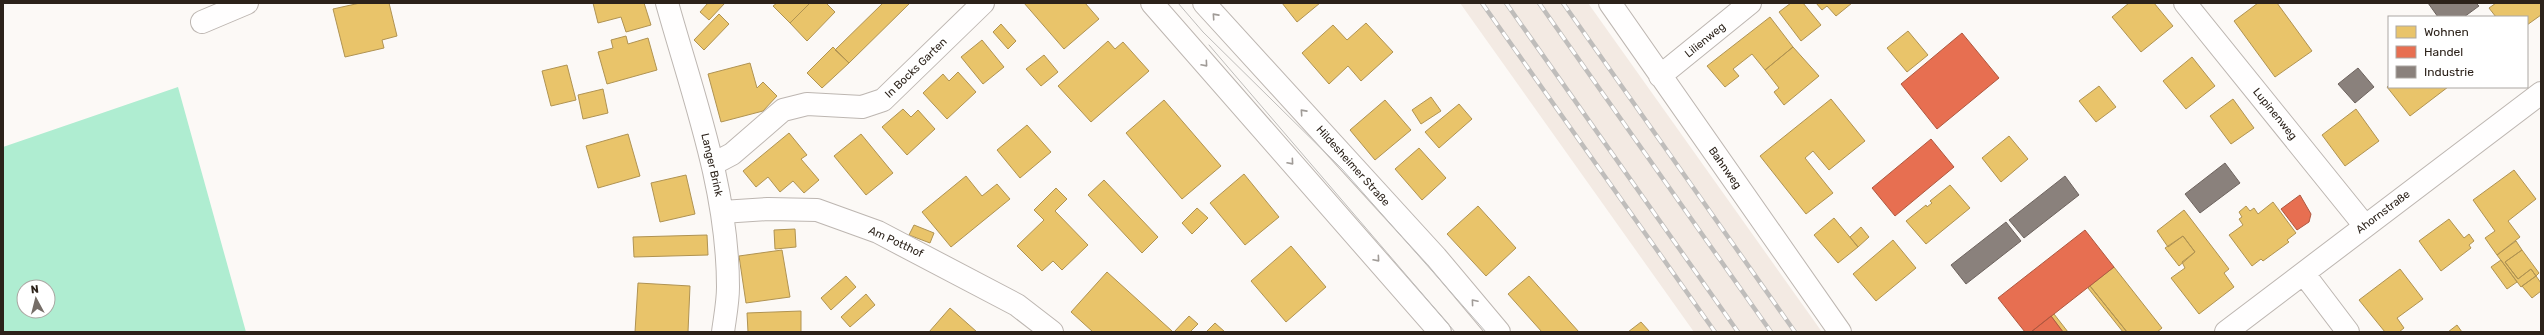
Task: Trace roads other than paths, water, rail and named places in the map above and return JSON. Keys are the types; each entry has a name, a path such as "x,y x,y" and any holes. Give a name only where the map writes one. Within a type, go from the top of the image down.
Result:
{"street":[{"path":"202,22 247,3"},
{"name":"Langer Brink","path":"667,3 713,164 722,212 728,287 723,332"},
{"name":"In Bocks Garten","path":"713,164 732,154 783,110 807,104 862,108 883,100 983,3"},
{"path":"1152,3 1440,332"},
{"name":"Hildesheimer Straße","path":"1204,3 1436,257 1499,332"},
{"name":"Bahnweg","path":"1610,3 1840,332"},
{"name":"Lilienweg","path":"1660,76 1750,3"},
{"name":"Lupinenweg","path":"2184,3 2365,226"},
{"name":"Ahornstraße","path":"2226,332 2541,93"},
{"name":"Am Potthof","path":"722,212 768,209 817,210 878,232 1016,305 1052,332"},
{"path":"2304,274 2348,332"}],"tram line":[{"path":"1178,3 1203,32 1342,169 1486,332"},
{"path":"1209,45 1455,332"}],"railway":[{"path":"1482,3 1715,332"},
{"path":"1506,3 1738,332"},
{"path":"1539,3 1771,332"},
{"path":"1563,3 1795,332"}]}
